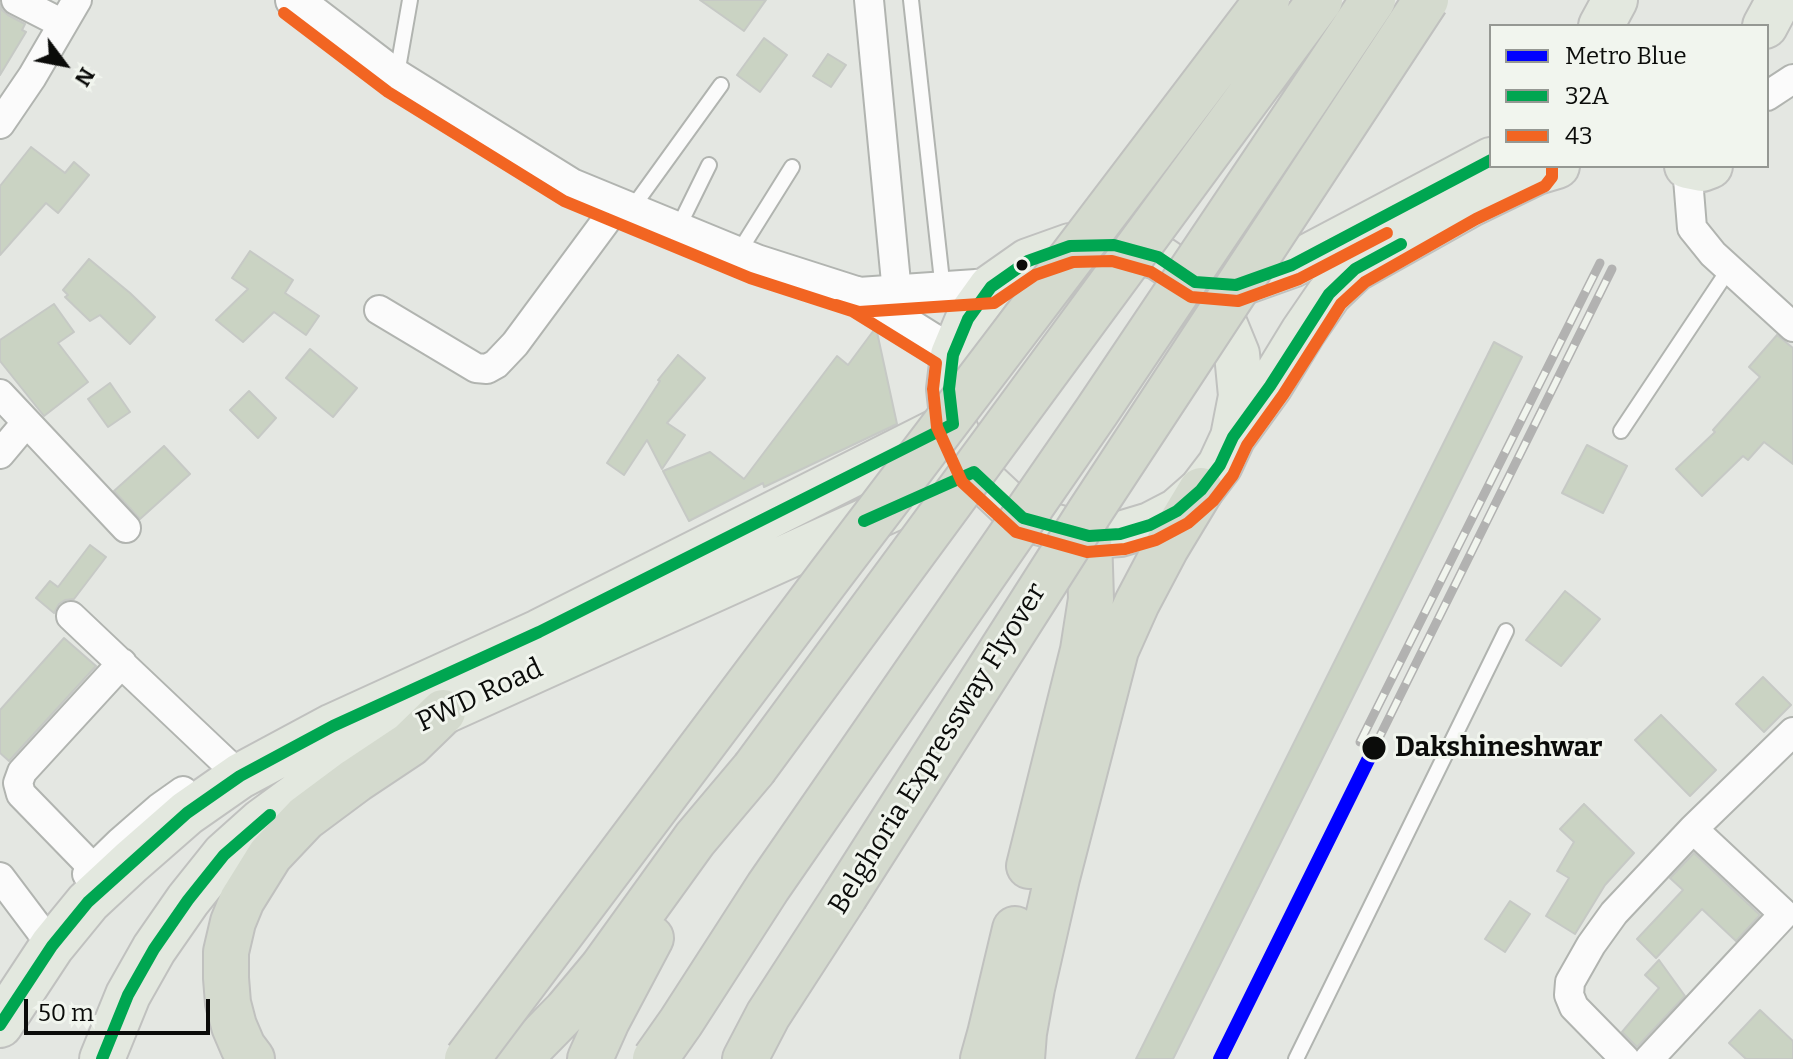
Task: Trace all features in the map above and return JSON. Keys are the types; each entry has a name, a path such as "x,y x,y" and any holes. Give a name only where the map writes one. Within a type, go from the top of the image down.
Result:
{"highway":[{"path":"467,1059 1267,0"},
{"path":"519,1059 602,968 695,839 754,769 1320,0"},
{"path":"655,1059 768,887 1088,424 1373,0"},
{"name":"Belghoria Expressway Flyover","path":"745,1059 768,1015 1089,513 1426,0"},
{"path":"993,1053 1024,1033 1057,878 1116,650 1166,548 1201,490"},
{"path":"993,1053 1044,802 1083,650 1091,599 1089,536"},
{"path":"252,1059 234,1026 226,978 226,952 242,900 270,855 305,818 410,744 443,712"},
{"path":"590,1059 650,940 754,769"},
{"path":"772,1059 845,896"}],"main road":[{"path":"1602,24 1615,0"},
{"path":"1766,24 1779,0"},
{"path":"1195,282 1236,285 1292,265 1489,161"},
{"path":"1233,437 1241,396 1237,354 1221,315 1195,282 1158,257 1114,245 1085,245 1070,246 1028,261 991,287 968,319 953,355 949,389 953,424 974,472 1023,518 1089,536 1120,534 1150,525 1177,511 1201,490 1329,294 1355,269 1542,168"},
{"name":"PWD Road","path":"0,1025 47,939 233,768 539,632 953,424"},
{"name":"PWD Road","path":"102,1059 128,995 154,949 188,900 224,855 262,821 307,788 354,757 443,712 974,472"}],"street":[{"path":"0,124 70,12 16,0"},
{"path":"294,0 396,78 571,187 737,255 859,296 894,304 953,355"},
{"path":"869,0 894,304"},
{"path":"1687,168 1692,228 1713,254 1793,327"},
{"path":"379,310 476,368 487,369 515,344 624,209"},
{"path":"894,304 943,290 991,287"},
{"path":"0,394 126,528"},
{"path":"0,454 26,423"},
{"path":"0,994 47,939 93,868 159,808 233,768 71,616"},
{"path":"93,868 21,794 18,783 22,772 122,663"},
{"path":"1625,1059 1574,1007 1569,995 1570,982 1614,913 1693,829 1793,732"},
{"path":"1649,1059 1788,909 1693,829"},
{"path":"0,877 47,939"}],"lane":[{"path":"396,78 410,0"},
{"path":"911,0 943,290"},
{"path":"624,209 721,85"},
{"path":"677,231 709,165"},
{"path":"737,255 792,167"},
{"path":"1621,431 1729,269"},
{"path":"1296,1059 1506,631"}],"building":[{"path":"700,0 766,0 744,31"},
{"path":"0,4 8,15 25,24 22,30 26,32 0,75"},
{"path":"764,38 787,55 760,92 737,75"},
{"path":"828,54 846,65 831,87 813,76"},
{"path":"31,147 65,173 74,162 89,175 58,213 46,203 0,255 0,186"},
{"path":"250,251 293,280 285,293 319,316 306,335 274,312 243,342 216,320 248,289 232,278"},
{"path":"89,259 155,317 130,344 100,315 90,321 65,297 68,295 63,290"},
{"path":"54,304 74,332 58,343 88,382 44,416 0,361 0,340"},
{"path":"874,330 877,332 897,424 764,487 763,483 689,521 663,471 710,452 744,479 837,356 848,365"},
{"path":"1777,335 1793,348 1793,464 1764,442 1748,460 1743,456 1702,496 1676,469 1715,432 1713,430 1760,377 1749,367"},
{"path":"1494,342 1522,357 1173,1059 1136,1059"},
{"path":"310,349 357,388 333,417 286,378"},
{"path":"678,355 705,378 667,423 685,435 662,469 647,440 624,475 607,463 658,380"},
{"path":"110,383 130,412 108,427 88,399"},
{"path":"249,391 276,418 258,438 230,410"},
{"path":"1587,445 1627,466 1603,513 1562,493"},
{"path":"164,446 190,474 140,519 114,491"},
{"path":"90,545 106,557 74,599 59,604 54,613 36,598 50,581 58,587"},
{"path":"1565,591 1600,619 1561,666 1526,640"},
{"path":"64,638 96,666 9,761 0,753 0,710"},
{"path":"1763,677 1791,705 1764,732 1736,704"},
{"path":"1661,715 1716,770 1690,796 1635,740"},
{"path":"1584,804 1634,853 1605,885 1575,934 1546,916 1569,878 1557,871 1574,842 1560,829"},
{"path":"1694,853 1760,915 1736,941 1702,909 1656,958 1637,939 1683,890 1670,878"},
{"path":"1510,901 1530,914 1505,952 1485,939"},
{"path":"1659,960 1685,996 1637,1047 1622,1032 1659,988 1645,975"},
{"path":"1760,1010 1793,1041 1793,1059 1746,1059 1729,1043"}],"railway":[{"path":"1360,742 1600,263"},
{"path":"1374,748 1612,269"}],"metro line":[{"name":"Blue","path":"1220,1059 1374,748"}],"transit line":[{"name":"43","path":"284,13 388,92 564,201 750,278 852,311 936,363 933,389 937,427 962,482 1016,532 1087,552 1125,549 1156,540 1188,523 1213,501 1233,475 1247,445 1341,304 1365,282 1476,219 1545,186 1552,177 1552,168"},
{"name":"32A","path":"0,1025 52,946 88,902 187,813 240,776 333,726 539,632 953,424 949,389 953,355 968,319 991,287 1028,261 1070,246 1114,245 1158,257 1195,282 1236,285 1292,265 1489,161"},
{"name":"43","path":"836,305 859,312 994,303 1035,275 1073,262 1112,261 1151,272 1191,297 1238,301 1299,279 1387,233"},
{"name":"32A","path":"864,521 974,472 1023,518 1089,536 1120,534 1150,525 1177,511 1201,490 1329,294 1355,269 1401,244"},
{"name":"32A","path":"102,1059 128,995 154,949 224,855 270,815"}],"place":[{"name":"Dakshineshwar","path":"1374,748"}]}
